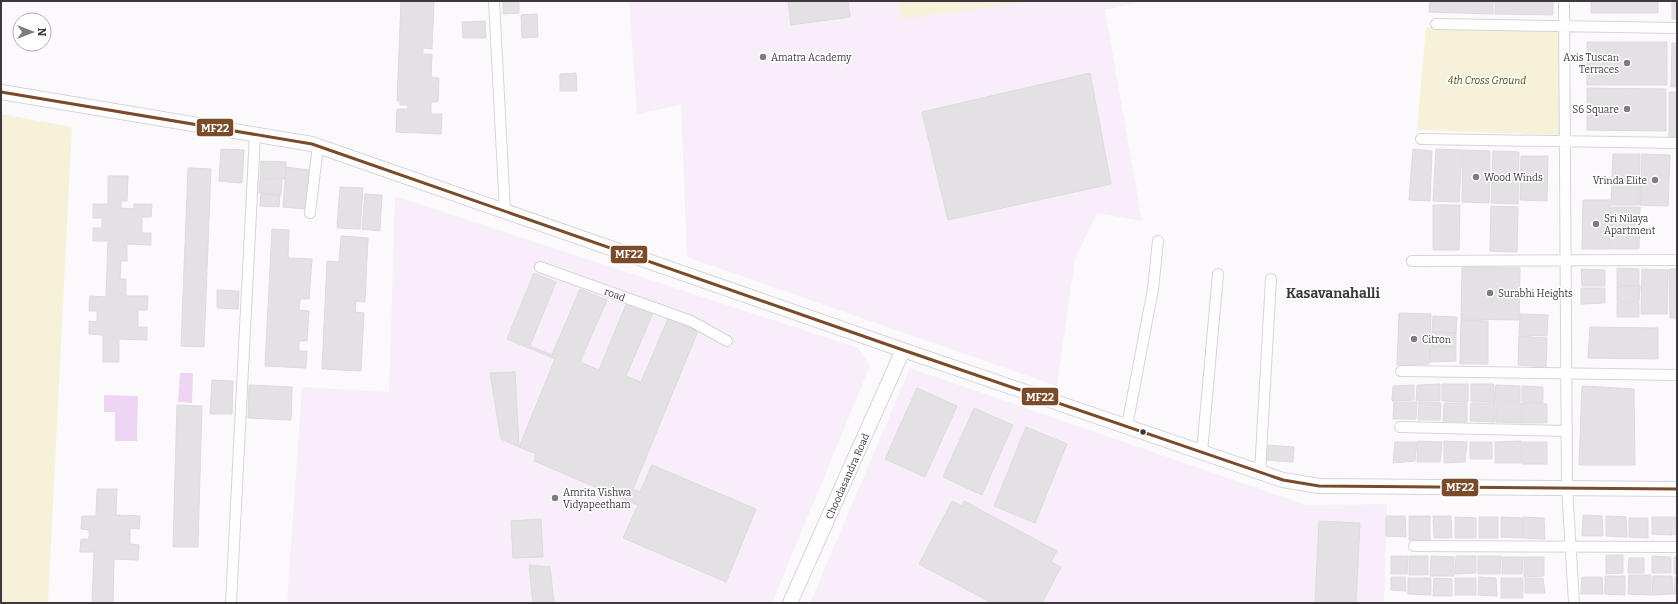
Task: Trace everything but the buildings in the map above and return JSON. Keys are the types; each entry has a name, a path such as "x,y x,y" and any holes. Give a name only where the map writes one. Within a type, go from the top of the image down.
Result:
{"main road":[{"path":"1,92 255,134 318,146 903,350 1283,480 1319,486 1677,489"},
{"name":"Choodasandra Road","path":"790,603 903,350"}],"street":[{"path":"494,1 505,211"},
{"path":"1564,1 1567,487 1574,603"},
{"path":"1436,24 1677,28"},
{"path":"231,603 255,134"},
{"path":"1421,139 1677,143"},
{"path":"310,214 318,146"},
{"path":"1127,426 1153,289 1158,241"},
{"path":"1412,261 1677,260"},
{"name":"road","path":"540,267 691,321 727,341"},
{"path":"1202,452 1218,274"},
{"path":"1260,472 1271,278"},
{"path":"1401,372 1677,375"},
{"path":"1400,428 1567,431"},
{"path":"1414,546 1677,547"}],"shaded area":[{"path":"629,1 1143,1 1105,10 1142,221 1097,213 1075,259 1057,386 687,257 681,105 637,114"},
{"name":"Amrita Vishwa Vidyapeetham","path":"395,196 858,348 870,366 772,603 287,603 302,387 389,392"},
{"path":"910,368 1306,505 1387,504 1384,603 810,603"},
{"path":"180,373 193,373 192,403 178,402"},
{"path":"104,395 138,396 137,441 115,441 115,412 104,412"}],"green space":[{"path":"899,1 1022,1 1022,3 901,19"},
{"name":"4th Cross Ground","path":"1426,27 1561,30 1560,135 1417,130"},
{"path":"1,114 72,127 48,603 1,603"}],"transit line":[{"name":"MF22","path":"1,92 312,144 903,350 1283,480 1319,486 1677,489"}],"place":[{"name":"Amatra Academy","path":"763,57"},
{"name":"Axis Tuscan Terraces","path":"1627,63"},
{"name":"S6 Square","path":"1627,109"},
{"name":"Wood Winds","path":"1476,177"},
{"name":"Vrinda Elite","path":"1655,180"},
{"name":"Sri Nilaya Apartment","path":"1596,224"},
{"name":"Surabhi Heights","path":"1490,293"},
{"name":"Citron","path":"1414,339"},
{"name":"Amrita Vishwa Vidyapeetham","path":"555,498"}],"district":[{"name":"Kasavanahalli","path":"1333,293"}]}
